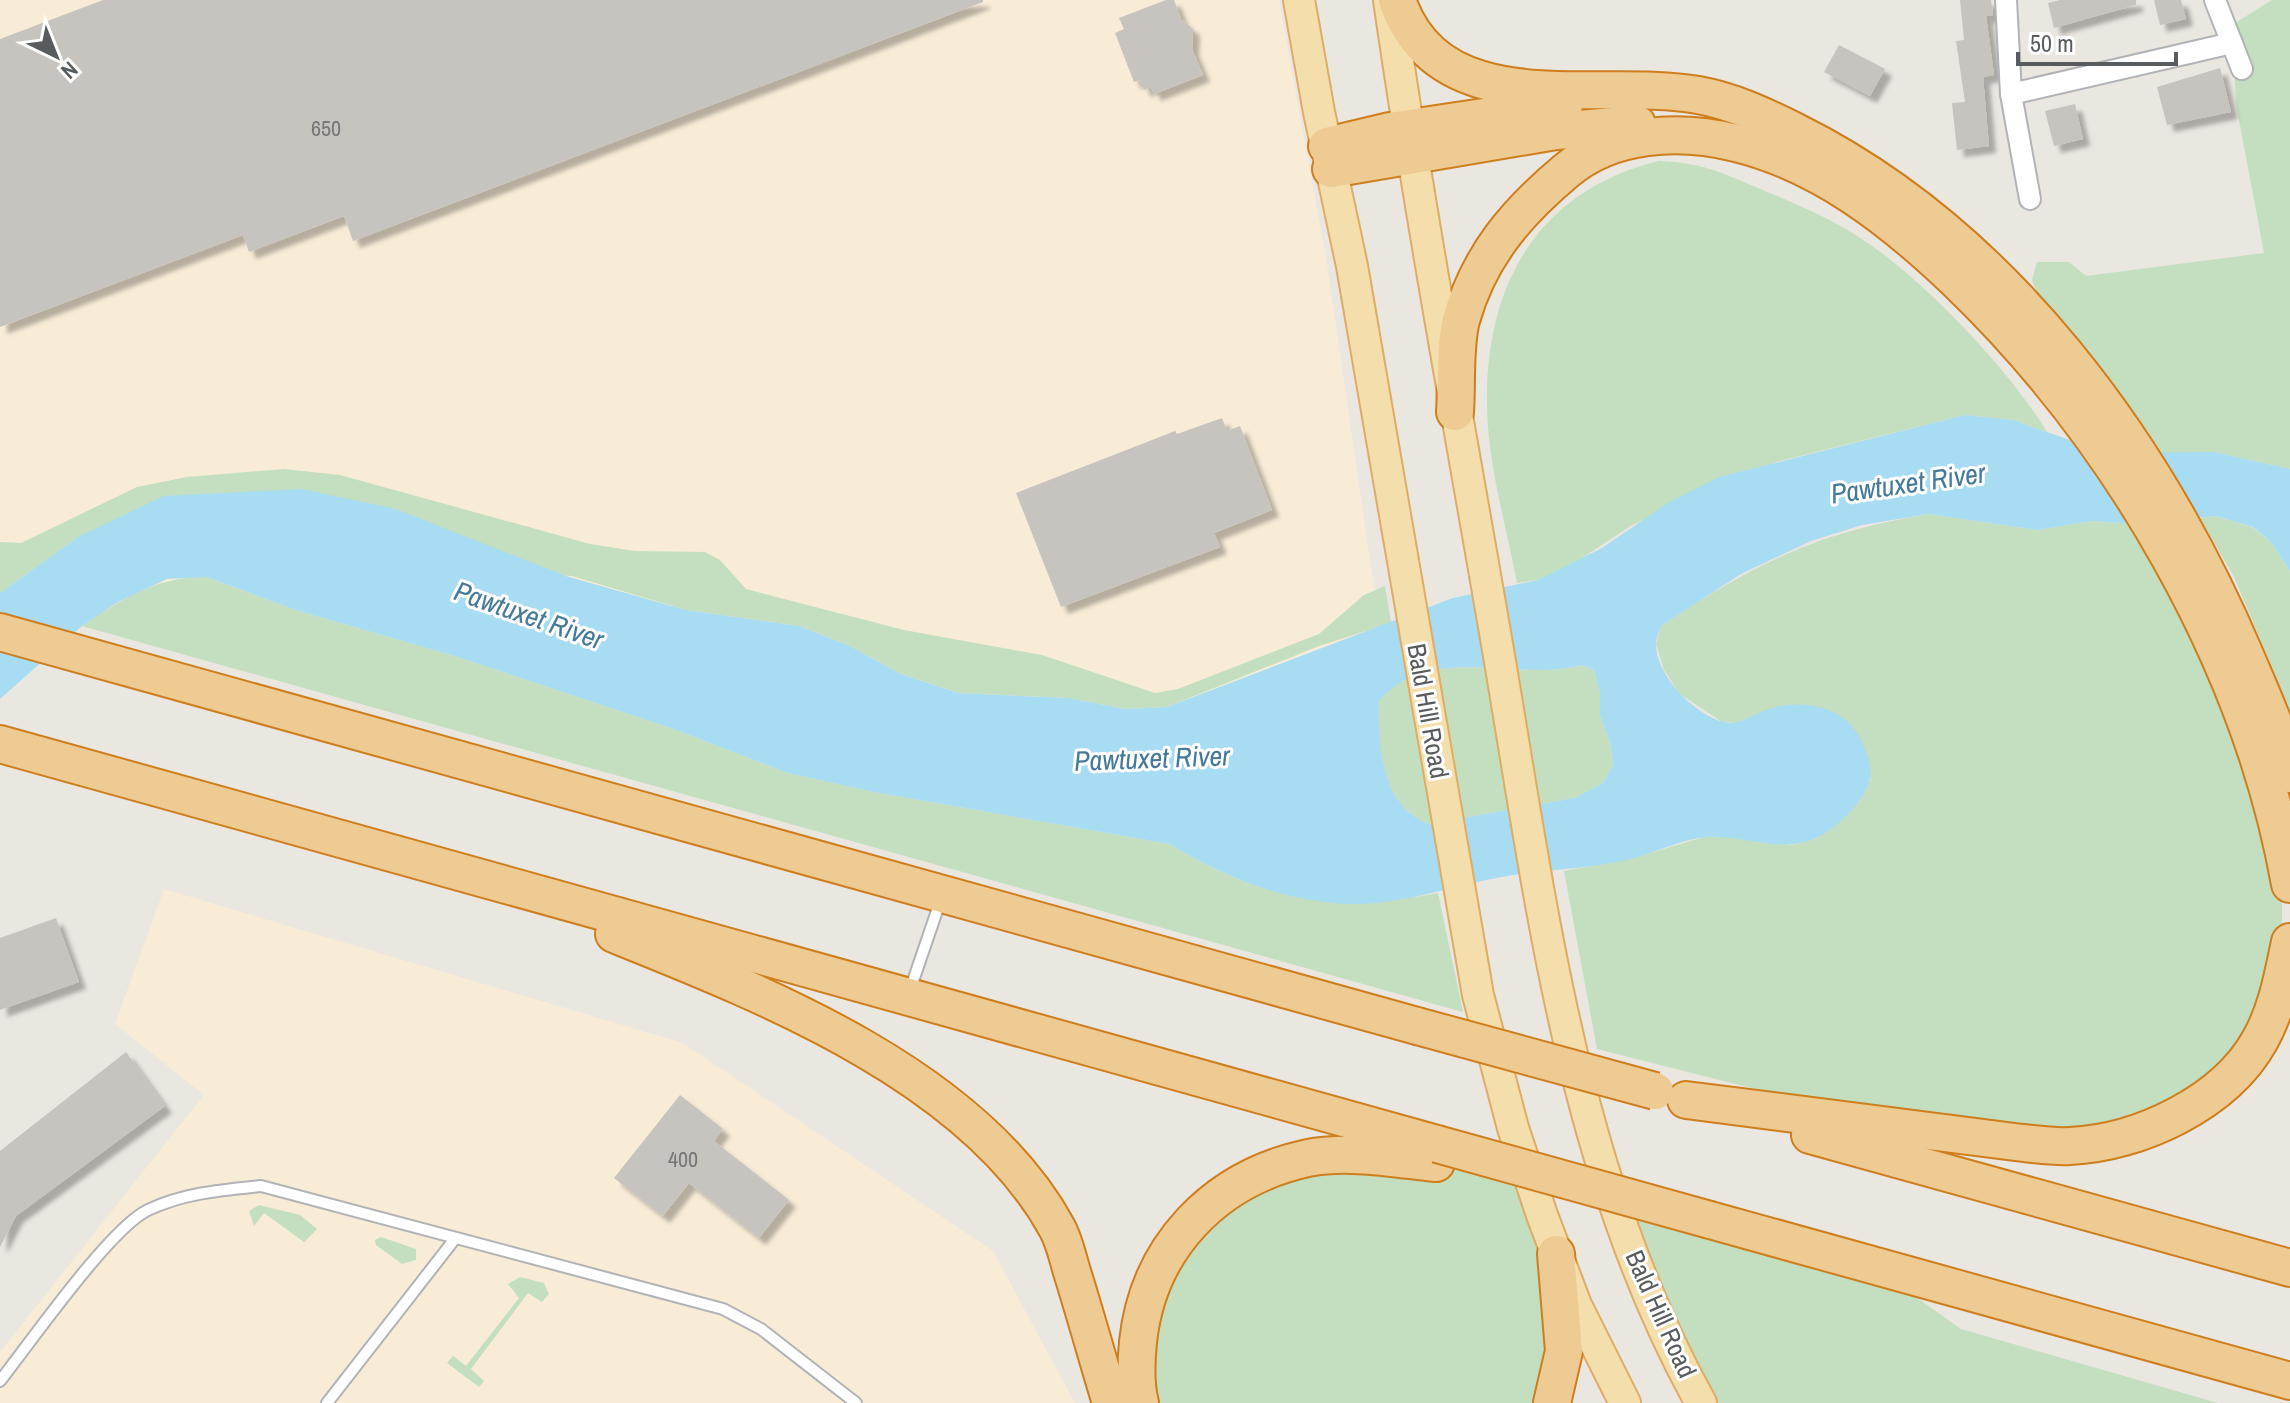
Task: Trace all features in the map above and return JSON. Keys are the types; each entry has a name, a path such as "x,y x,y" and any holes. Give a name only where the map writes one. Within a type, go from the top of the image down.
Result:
{"highway":[{"path":"1397,0 1403,17 1427,50 1452,69 1474,80 1528,88 1697,95 1748,109 1796,132 1883,182 1987,270 2084,378 2166,547 2205,596 2290,774"},
{"path":"1329,157 1645,93"},
{"path":"1410,142 1657,122 1781,155 1885,217 1990,313 2109,434"},
{"path":"1455,412 1460,322 1483,261 1507,227 1576,162 1616,143 1661,135 1709,137"},
{"path":"2205,596 2282,837 2290,884"},
{"path":"0,632 2290,1268"},
{"path":"3,744 908,996 1613,1205 1710,1220 2290,1381"},
{"path":"376,848 537,904 713,976 802,1015 916,1080 963,1117 1004,1158 1058,1230 1111,1403"},
{"path":"1670,1096 2015,1142 2069,1146 2120,1139 2165,1121 2207,1097 2235,1071 2259,1043 2272,1015 2290,942"},
{"path":"1140,1403 1137,1359 1140,1322 1150,1288 1165,1255 1187,1225 1212,1200 1242,1180 1312,1157 1436,1153"},
{"path":"1552,1403 1564,1351 1556,1254"}],"main road":[{"name":"Bald Hill Road","path":"1299,0 1355,282 1406,591 1494,1061 1556,1254 1576,1305 1625,1403"},
{"name":"Bald Hill Road","path":"1389,0 1455,412 1520,778 1548,930 1599,1161 1639,1270 1676,1357 1701,1403"}],"street":[{"path":"2006,0 2011,94 2030,199"},
{"path":"2215,0 2242,69"},
{"path":"2011,94 2232,43"}],"lane":[{"path":"908,996 943,894"},
{"path":"0,1381 112,1241 145,1211 195,1193 261,1186 735,1314 761,1329 856,1403"},
{"path":"327,1403 454,1240"}],"shaded area":[{"path":"0,0 1279,0 1327,264 1380,629 1164,721 0,560"},
{"path":"164,889 683,1043 993,1251 1075,1403 0,1403 0,1352 204,1095 115,1024"}],"green space":[{"path":"2272,0 2290,0 2290,469 2214,452 2161,454 2112,386 2040,301 2032,280 2037,262 2069,262 2086,276 2264,253 2236,104 2232,25"},
{"path":"1659,161 1699,166 1720,173 1811,211 1862,239 1912,278 1964,327 2011,381 2047,432 2013,420 1965,415 1776,462 1632,525 1570,566 1538,580 1517,583 1494,470 1487,402 1489,359 1497,318 1509,281 1528,248 1552,219 1581,194 1617,175"},
{"path":"284,469 340,475 590,544 635,551 705,552 720,560 746,589 904,630 1042,655 1155,693 1178,689 1319,634 1364,595 1385,586 1391,623 1319,646 1167,707 1126,709 1068,698 958,693 901,674 850,646 799,626 686,610 572,576 78,537 0,593 0,542 21,543 137,487 187,477"},
{"path":"1929,514 2038,530 2092,521 2135,524 2216,678 2277,866 2282,904 2282,943 2275,979 2223,1069 2156,1117 2067,1135 1783,1096 1597,1049 1564,871 1630,859 1704,837 1740,837 1792,845 1817,838 1858,803 1871,779 1803,707 1767,710 1738,723 1722,722 1680,694 1664,670 1656,644 1661,626 1757,568 1819,541"},
{"path":"2216,516 2252,527 2270,541 2290,571 2290,710 2234,577 2200,518"},
{"path":"207,577 296,610 458,657 674,729 788,773 874,792 1170,844 1235,878 1299,897 1366,902 1438,893 1463,1012 82,626 126,598 156,585 172,580"},
{"path":"1582,665 1594,670 1600,691 1600,716 1610,742 1613,765 1603,783 1575,798 1429,824 1401,804 1392,789 1381,755 1378,718 1378,701 1399,683 1423,673 1448,668 1530,670"},
{"path":"1430,1164 1518,1185 1557,1250 1550,1403 1143,1403 1150,1291 1244,1181"},
{"path":"259,1205 300,1215 317,1229 304,1242 264,1213 254,1226 249,1211"},
{"path":"1619,1211 1883,1274 1961,1329 2218,1403 1716,1403"},
{"path":"381,1237 416,1249 416,1260 402,1264 376,1245 375,1240"},
{"path":"520,1277 544,1283 549,1294 542,1302 528,1293 471,1369 484,1381 479,1387 447,1363 453,1356 466,1366 519,1298 508,1284"}],"water":[{"name":"Pawtuxet River","path":"1965,415 2013,420 2084,445 2122,453 2214,452 2290,469 2290,571 2270,541 2253,527 2216,516 2135,524 2092,521 2038,530 1929,514 1862,525 1811,541 1741,574 1661,626 1656,643 1657,655 1669,680 1679,692 1713,718 1735,723 1778,707 1807,705 1833,712 1855,729 1868,757 1870,778 1865,791 1840,822 1816,838 1803,842 1776,844 1722,837 1698,838 1612,863 1507,876 1378,903 1334,903 1269,890 1228,875 1170,844 874,792 788,773 674,729 458,657 296,610 207,577 167,579 118,602 82,626 0,699 0,593 78,537 164,496 302,489 396,509 566,576 686,610 799,626 850,646 901,674 958,693 1068,698 1126,709 1167,707 1453,598 1538,580 1602,548 1668,503 1719,477","holes":["1582,665 1594,670 1600,692 1600,716 1610,742 1613,765 1603,783 1575,798 1429,824 1401,804 1386,773 1379,718 1379,701 1400,683 1423,673 1448,668 1530,670"]}],"building":[{"path":"103,0 983,2 353,241 344,216 249,252 243,235 0,327 0,39"},
{"path":"1166,0 1174,0 1181,19 1193,29 1192,49 1203,75 1154,94 1151,87 1144,90 1140,80 1134,82 1115,33 1124,29 1119,18"},
{"path":"1960,0 1991,0 1993,15 1986,16 1994,75 1983,77 1989,146 1957,150 1952,103 1965,102 1956,41 1964,40"},
{"path":"2060,0 2136,0 2136,5 2054,28 2048,3"},
{"path":"2154,0 2181,0 2186,19 2160,25"},
{"path":"1839,45 1885,69 1870,96 1824,72"},
{"path":"2220,68 2231,112 2167,125 2157,87"},
{"path":"2075,104 2083,139 2054,146 2045,111"},
{"path":"1222,418 1227,431 1240,426 1272,510 1214,533 1220,547 1061,607 1016,493 1175,431 1177,434"},
{"path":"56,918 79,982 0,1010 0,938"},
{"path":"126,1052 165,1106 16,1216 0,1247 0,1151"},
{"path":"680,1095 723,1129 714,1141 789,1200 759,1238 689,1183 663,1216 614,1178"}]}
